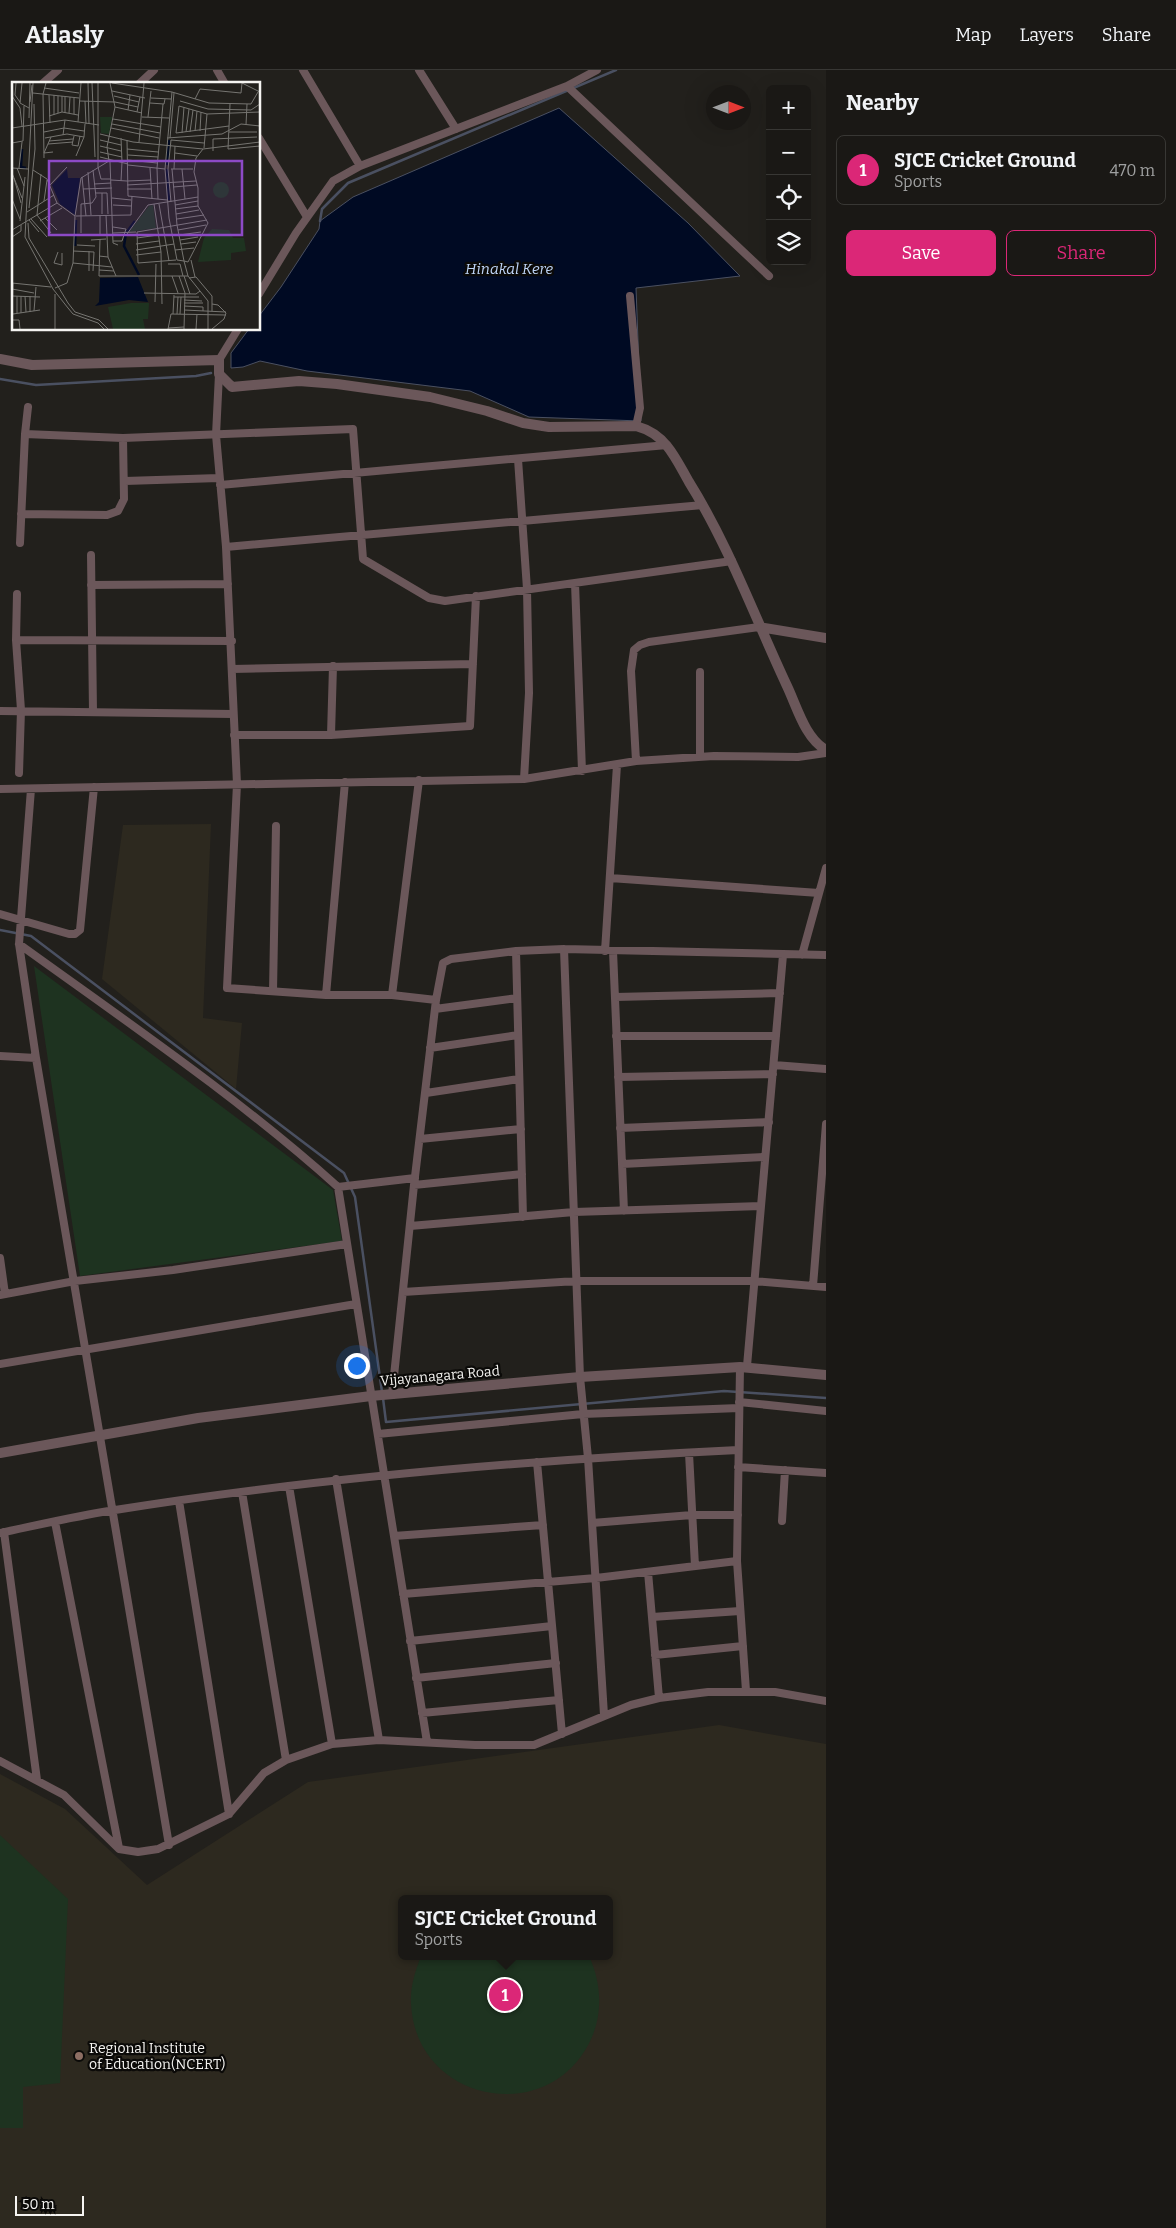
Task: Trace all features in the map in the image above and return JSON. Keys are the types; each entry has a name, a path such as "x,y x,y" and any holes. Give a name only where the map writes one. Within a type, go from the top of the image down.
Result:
{"street":[{"path":"44,82 58,70"},
{"path":"141,82 154,70"},
{"path":"217,70 224,82"},
{"path":"303,70 360,166"},
{"path":"419,70 456,129"},
{"path":"260,292 307,217 333,180 360,166 567,86 597,70"},
{"path":"567,86 769,276"},
{"path":"260,140 307,217"},
{"path":"630,296 640,408 636,426"},
{"path":"237,330 219,360 216,435 232,641 232,714 237,784 228,988 436,1000"},
{"path":"0,359 32,365 219,360"},
{"path":"219,374 232,387 299,381 337,384 430,397 487,411 523,424 550,427 636,426 645,429 667,445 703,505 732,561 759,627 806,727 819,746 826,751"},
{"path":"20,543 28,407"},
{"path":"25,434 124,438 353,429 363,559 429,598 444,601 732,561"},
{"path":"21,514 107,515 118,511 124,499 124,438"},
{"path":"125,481 219,482 356,473 667,445"},
{"path":"518,459 527,589 529,693 524,779"},
{"path":"226,547 703,505"},
{"path":"91,555 92,712"},
{"path":"575,582 582,771"},
{"path":"91,585 228,584"},
{"path":"17,594 16,640 21,710 19,773"},
{"path":"234,735 332,735 470,726 476,596"},
{"path":"636,761 631,671 634,650 640,644 759,627 826,638"},
{"path":"16,640 232,641"},
{"path":"232,669 473,664"},
{"path":"332,735 333,666"},
{"path":"700,672 700,757"},
{"path":"0,711 232,714"},
{"path":"0,789 524,779 636,761 700,757 774,758 826,751"},
{"path":"616,765 610,878 609,951 615,996 624,1211"},
{"path":"392,996 419,780"},
{"path":"326,995 345,782"},
{"path":"0,914 20,923 68,934 75,934 80,930 94,787"},
{"path":"31,788 19,941 36,1058 169,1844"},
{"path":"273,991 276,826"},
{"path":"802,955 822,889 826,868"},
{"path":"610,878 822,889"},
{"path":"19,941 298,1151 338,1187 427,1742"},
{"path":"564,949 580,1377 582,1414 588,1458 604,1716"},
{"path":"392,1395 414,1181 436,1000 443,963 451,960 516,951 564,949 826,955"},
{"path":"516,951 523,1216"},
{"path":"746,1691 737,1561 739,1405 754,1281 783,955"},
{"path":"615,996 780,993"},
{"path":"435,1009 517,998"},
{"path":"430,1048 518,1035"},
{"path":"616,1036 776,1036"},
{"path":"0,1056 36,1058"},
{"path":"774,1065 826,1069"},
{"path":"618,1077 773,1074"},
{"path":"426,1093 519,1079"},
{"path":"620,1128 769,1122"},
{"path":"813,1286 826,1124"},
{"path":"420,1138 521,1129"},
{"path":"622,1164 765,1158"},
{"path":"338,1187 522,1174"},
{"path":"410,1226 574,1212 761,1206"},
{"path":"0,1258 3,1294 75,1280 173,1270 346,1244"},
{"path":"403,1292 577,1281 754,1281 826,1287"},
{"path":"0,1364 356,1304"},
{"name":"Vijayanagara Road","path":"0,1453 198,1418 371,1396 580,1377 744,1366 826,1375"},
{"path":"378,1434 582,1414 739,1405 826,1411"},
{"path":"37,1780 2,1533 113,1510 336,1479 588,1458 738,1450"},
{"path":"689,1452 695,1566"},
{"path":"537,1462 562,1734"},
{"path":"738,1467 826,1473"},
{"path":"782,1521 785,1470"},
{"path":"336,1479 379,1740"},
{"path":"289,1486 332,1744"},
{"path":"242,1492 286,1760"},
{"path":"179,1501 229,1814"},
{"path":"592,1523 692,1515 738,1515"},
{"path":"55,1522 119,1849"},
{"path":"394,1536 543,1525"},
{"path":"403,1594 596,1578 737,1561"},
{"path":"648,1572 659,1698"},
{"path":"652,1617 740,1611"},
{"path":"410,1641 552,1626"},
{"path":"655,1655 743,1646"},
{"path":"416,1678 556,1663"},
{"path":"0,1760 64,1795 119,1849 138,1852 158,1849 229,1814 264,1774 286,1760 332,1744 379,1740 505,1746 534,1745 631,1705 659,1698 708,1692 775,1692 826,1701"},
{"path":"422,1713 559,1700"}],"shaded area":[{"path":"211,824 203,1018 242,1023 236,1089 102,979 123,825"},
{"path":"719,1725 826,1744 826,2228 0,2228 0,1774 65,1809 147,1885 308,1782"}],"green space":[{"path":"34,966 333,1190 342,1241 80,1276"},
{"path":"0,1835 68,1899 60,2083 23,2087 23,2128 0,2128"},
{"path":"420,1960 591,1960 596,1976 599,1996 596,2027 592,2037 573,2066 548,2085 518,2093 488,2093 460,2083 436,2064 419,2038 411,2004 413,1980"}],"water":[{"name":"Hinakal Kere","path":"559,108 688,223 740,276 636,288 641,421 529,417 470,391 307,371 260,361 243,367 231,368 231,353 248,330 260,330 260,315 281,287 319,229 320,221 353,197"}],"waterway":[{"path":"320,221 322,209 348,183 616,70"},
{"path":"0,379 36,385 196,376 211,373"},
{"path":"0,930 31,936 344,1173 355,1197 382,1392"},
{"path":"383,1398 386,1422 724,1391 826,1398"}],"place":[{"name":"SJCE Cricket Ground","path":"505,1995"},
{"name":"Regional Institute of Education(NCERT)","path":"79,2056"}]}
